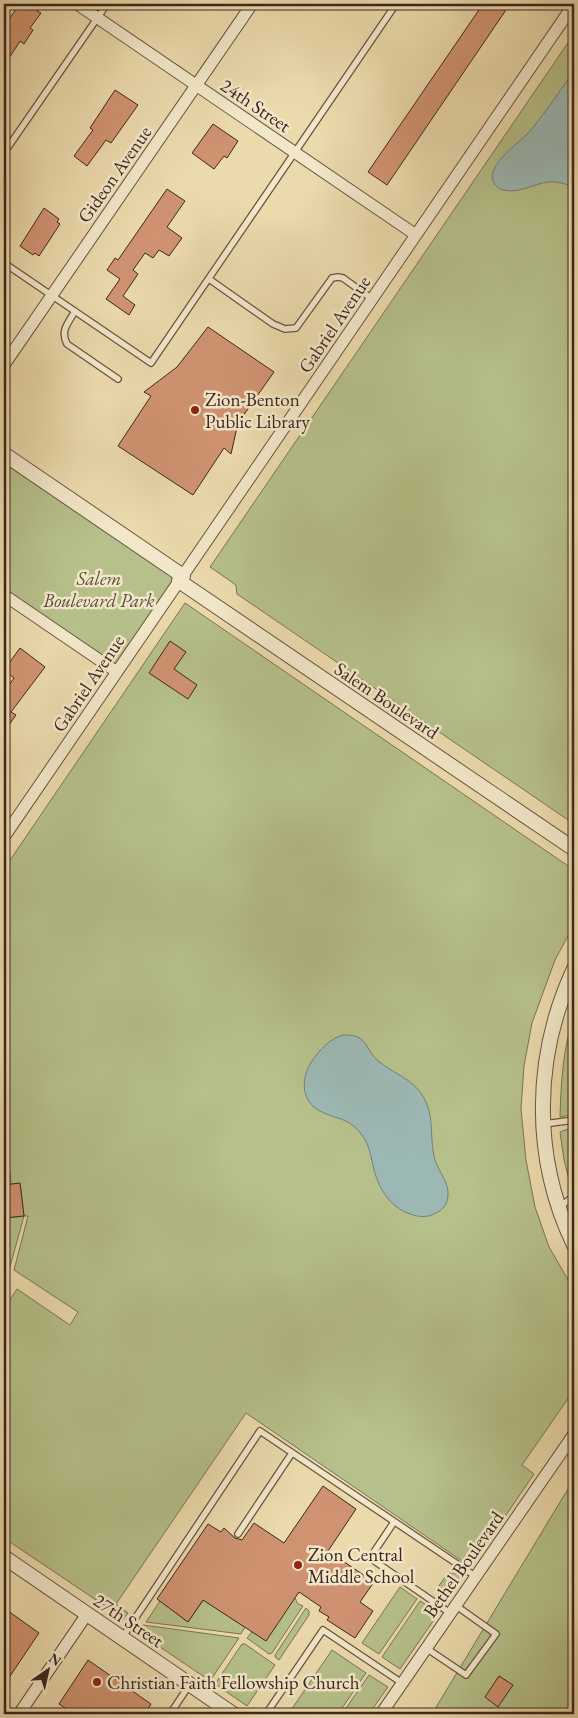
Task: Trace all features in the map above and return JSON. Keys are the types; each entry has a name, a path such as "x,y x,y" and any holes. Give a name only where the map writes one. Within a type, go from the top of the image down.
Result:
{"street":[{"name":"24th Street","path":"77,4 416,235"},
{"name":"Gideon Avenue","path":"4,365 252,4"},
{"name":"Gabriel Avenue","path":"4,837 574,4"},
{"name":"Salem Boulevard","path":"4,454 574,849"},
{"path":"4,594 117,672"},
{"path":"574,969 560,1003 550,1037 544,1080 543,1124 548,1166 559,1208 574,1245"},
{"name":"Bethel Boulevard","path":"381,1714 574,1434"},
{"name":"27th Street","path":"4,1557 233,1714"},
{"path":"19,1714 87,1614"}],"lane":[{"path":"4,153 107,4"},
{"path":"4,263 151,363 396,4"},
{"path":"209,279 273,324 285,329 296,328 332,278 343,278 372,299"},
{"path":"75,312 64,330 63,336 67,344 118,378"},
{"path":"543,1124 563,1123 574,1120"},
{"path":"559,1208 574,1196"},
{"path":"122,1638 260,1431 475,1576"},
{"path":"238,1534 292,1453"},
{"path":"394,1522 370,1558 496,1634 466,1675 426,1648"},
{"path":"266,1714 323,1630 402,1683"},
{"path":"170,1714 190,1684"}],"green space":[{"path":"574,34 574,824 237,594 236,585 210,567"},
{"name":"Salem Boulevard Park","path":"4,454 183,576 117,672 4,594"},
{"path":"185,603 574,870 574,925 555,960 532,1023 524,1066 521,1109 526,1160 535,1207 549,1247 574,1290 574,1390 522,1465 534,1474 474,1562 465,1563 246,1413 116,1604 128,1613 122,1621 105,1606 4,1538 4,1309 17,1289 70,1325 78,1312 14,1270 28,1216 24,1216 20,1184 11,1184 10,1172 4,1173 4,869"},
{"path":"574,1015 574,1110 569,1115 560,1117 563,1065"},
{"path":"574,1127 574,1190 572,1191 564,1160 560,1132"},
{"path":"24,1216 8,1274 4,1271 4,1218"},
{"path":"574,1479 574,1714 432,1714"},
{"path":"448,1573 459,1573 461,1581 448,1600 442,1601 436,1590"},
{"path":"400,1587 417,1599 379,1654 362,1643"},
{"path":"295,1598 298,1604 303,1606 272,1653 269,1654 247,1638 252,1632"},
{"path":"202,1599 245,1627 241,1634 146,1622 160,1601 188,1622 202,1602"},
{"path":"420,1601 434,1610 436,1617 400,1669 382,1657"},
{"path":"306,1608 309,1611 309,1615 279,1660 275,1655"},
{"path":"143,1625 239,1638 210,1681 138,1632"},
{"path":"242,1644 245,1644 275,1665 247,1706 215,1684"},
{"path":"332,1650 366,1673 338,1714 289,1713"},
{"path":"369,1675 388,1687 369,1714 342,1714"}],"water":[{"path":"574,77 574,187 551,182 514,191 503,190 498,187 492,175 499,160 529,132 566,82"},
{"path":"343,1035 355,1036 361,1039 377,1060 409,1081 424,1098 430,1113 435,1160 448,1191 446,1203 439,1212 430,1216 410,1214 390,1201 378,1181 364,1137 347,1122 315,1108 306,1097 304,1083 312,1061 329,1042"}],"building":[{"path":"20,4 42,4 37,11 41,13 30,28 33,30 24,44 20,41 4,66 4,26"},
{"path":"483,4 510,4 387,185 368,172"},
{"path":"115,90 138,105 111,143 106,140 87,166 74,156 93,130 90,128"},
{"path":"213,124 238,141 227,158 224,156 214,169 192,153"},
{"path":"167,189 185,201 167,227 182,238 169,256 159,250 153,258 145,253 133,270 138,274 123,296 135,305 129,315 106,299 120,279 107,270 115,258 118,260"},
{"path":"44,208 59,219 57,222 60,224 39,256 35,253 33,255 20,246"},
{"name":"Zion-Benton Public Library","path":"208,327 274,372 238,423 231,454 224,448 193,495 118,446 151,396 144,392 177,367"},
{"path":"170,641 186,652 174,669 197,685 188,699 149,673"},
{"path":"20,648 45,667 11,712 16,715 4,732 4,692 14,678 4,670"},
{"path":"20,1183 24,1216 4,1218 4,1185"},
{"path":"323,1486 356,1509 328,1551 374,1582 360,1602 373,1611 355,1638 327,1620 329,1617 319,1611 321,1607 299,1592 266,1641 203,1600 188,1622 157,1599 208,1524 221,1532 224,1528 235,1538 242,1540 254,1523 284,1543"},
{"path":"4,1608 39,1633 4,1685"},
{"name":"Christian Faith Fellowship Church","path":"88,1660 151,1704 145,1714 74,1714 59,1704"},
{"path":"499,1676 513,1685 498,1707 485,1697"}],"place":[{"name":"Zion-Benton Public Library","path":"195,410"},
{"name":"Zion Central Middle School","path":"298,1565"},
{"name":"Christian Faith Fellowship Church","path":"97,1682"}]}
